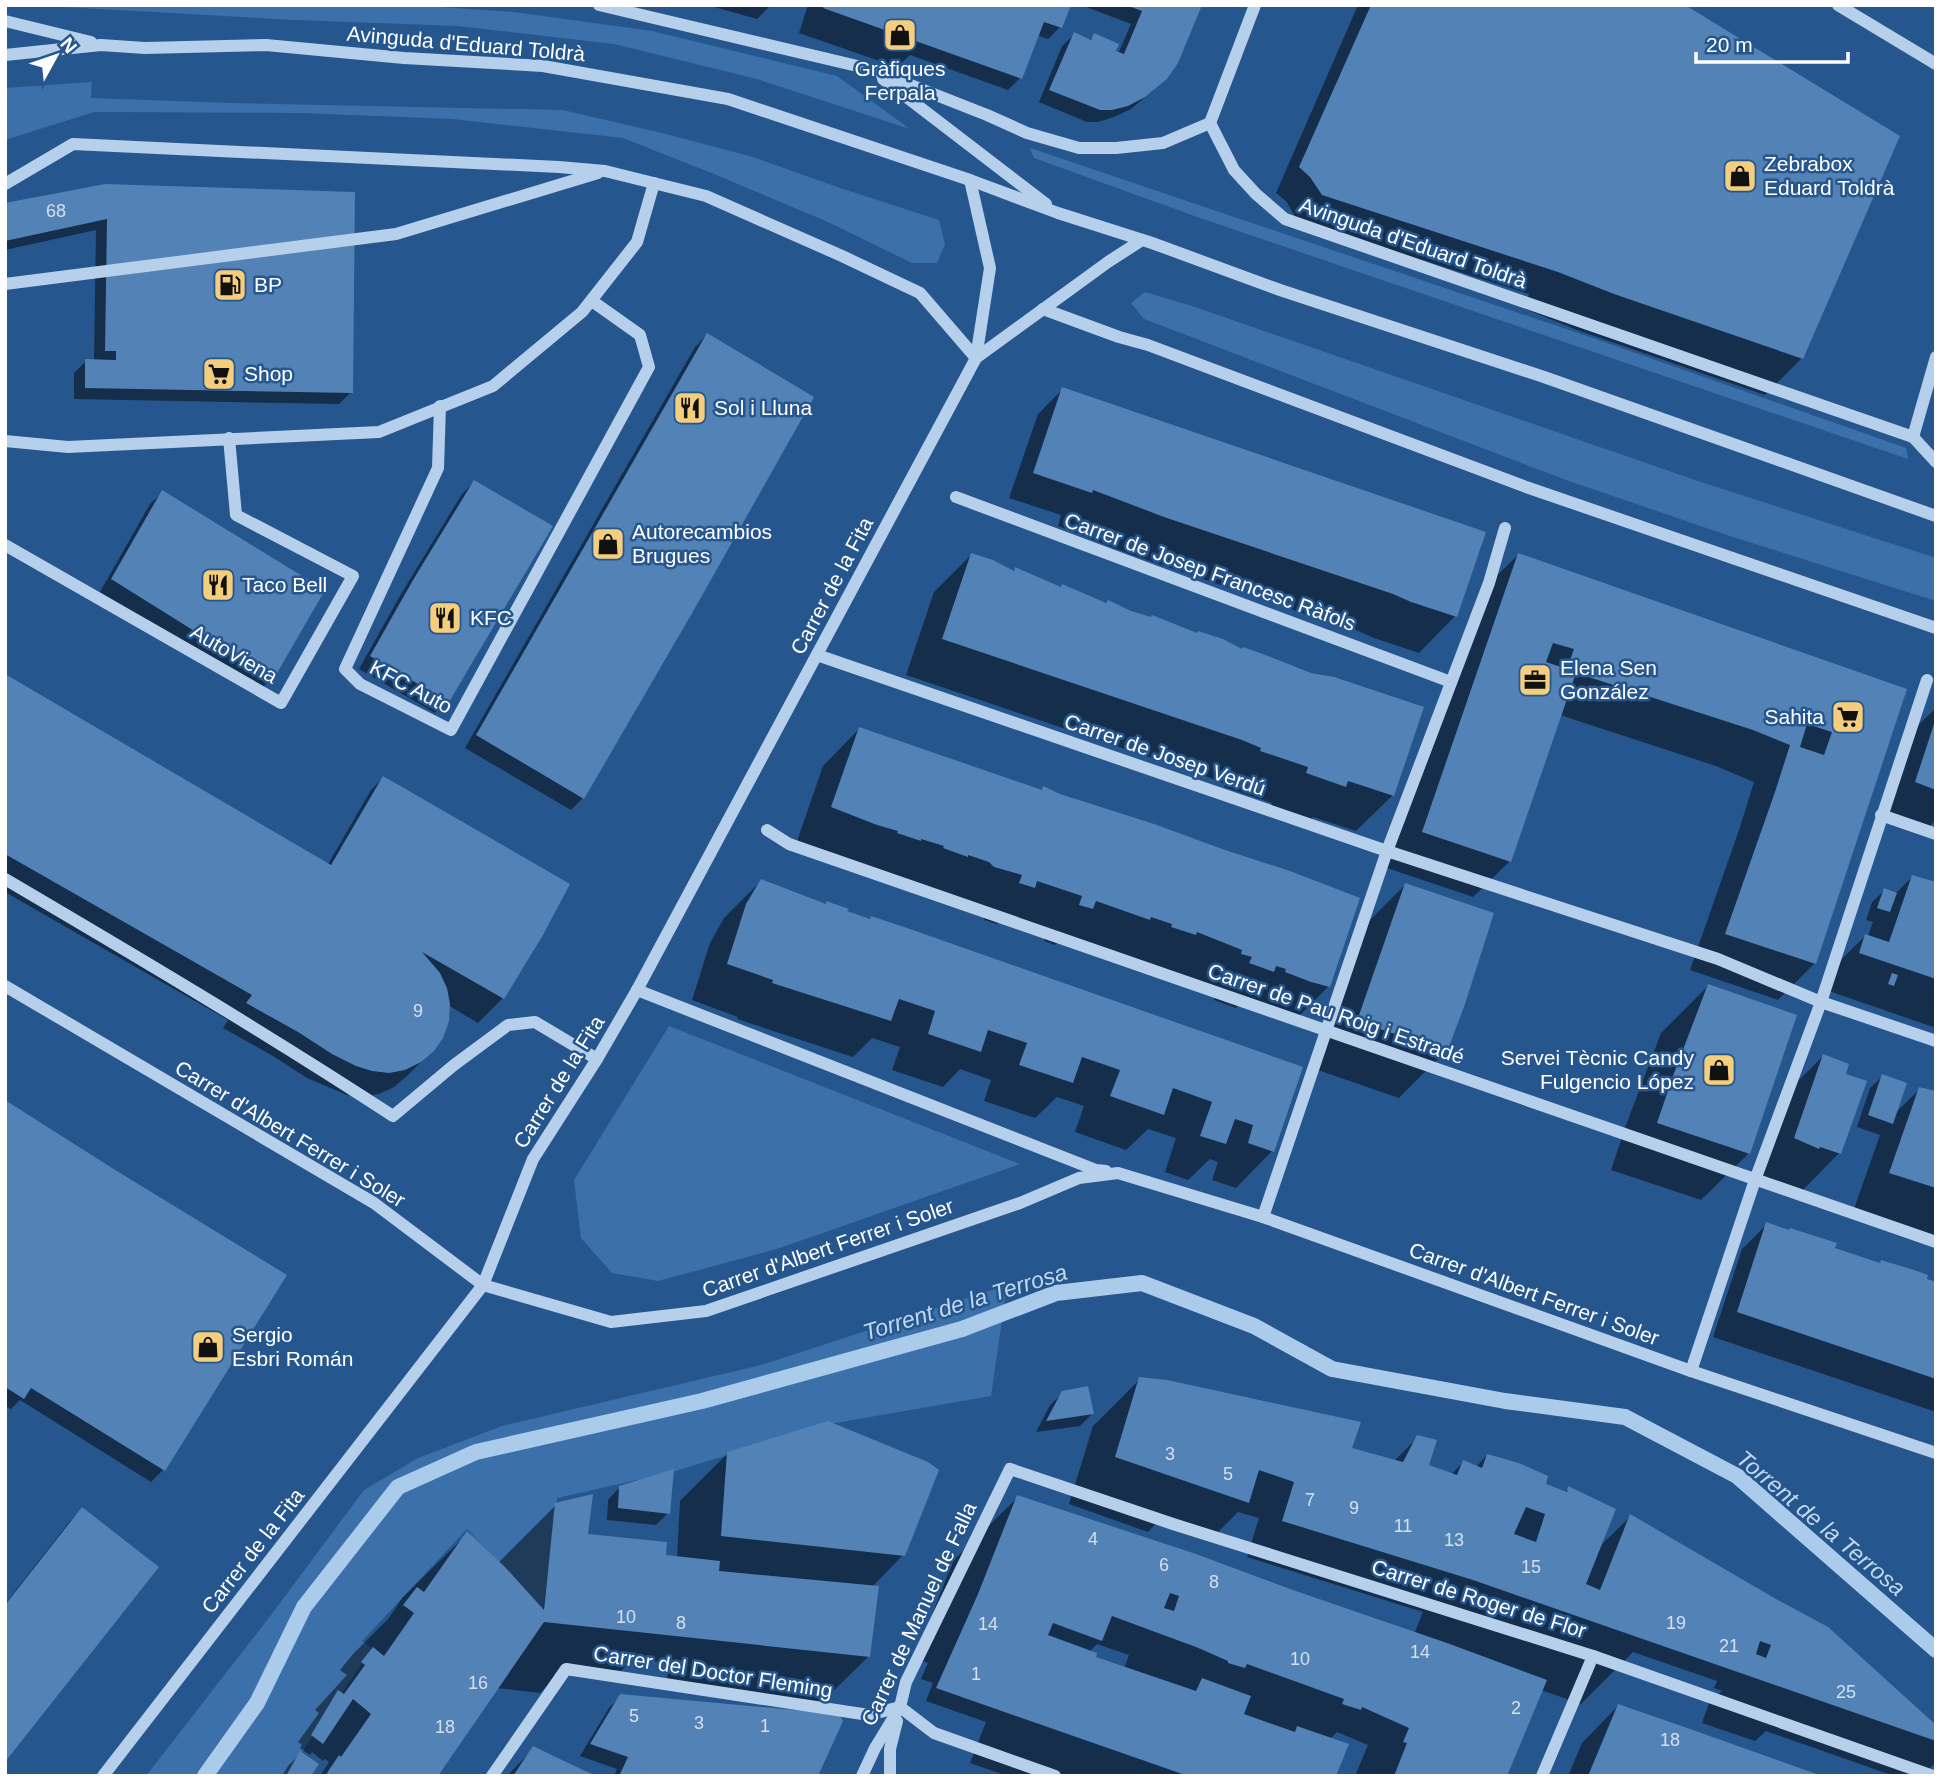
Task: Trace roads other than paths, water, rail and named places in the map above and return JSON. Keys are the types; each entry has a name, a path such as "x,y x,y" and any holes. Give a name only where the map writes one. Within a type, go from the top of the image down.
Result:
{"street":[{"name":"Avinguda d'Eduard Toldrà","path":"599,5 870,69 1027,133 1079,148 1116,148 1163,143 1210,123 1234,170 1285,219 1913,437 1936,462"},
{"path":"1210,123 1255,5"},
{"path":"1838,5 1936,64"},
{"path":"5,21 101,45"},
{"name":"Avinguda d'Eduard Toldrà","path":"101,45 145,48 265,45 404,58 543,66 728,99 970,180 1280,290 1544,377 1936,516"},
{"path":"5,55 101,45"},
{"name":"Avinguda d'Eduard Toldrà","path":"870,69 1058,213"},
{"path":"5,184 73,144 531,165 606,171 706,196 920,293 976,358"},
{"path":"5,284 396,234 606,171"},
{"name":"Carrer de la Fita","path":"103,1776 483,1285 533,1159 637,990 976,358 990,268 970,180"},
{"path":"5,441 68,447 379,432 493,386 582,312 637,242 654,183"},
{"name":"Carrer de la Fita","path":"976,358 1142,240"},
{"name":"KFC Auto","path":"440,407 438,468 345,670 360,684 451,730 649,367 640,335 592,301"},
{"path":"1043,309 1148,345 1526,488 1936,628"},
{"path":"1913,437 1936,358"},
{"name":"AutoViena","path":"5,545 281,703 352,576 236,515 229,438"},
{"name":"Carrer de Josep Francesc Ràfols","path":"956,498 1451,682"},
{"path":"1263,1217 1387,851 1489,583 1505,528"},
{"name":"Carrer de Josep Verdú","path":"817,655 1387,851 1718,959 1821,1002 1936,1041"},
{"path":"1691,1371 1755,1180 1821,1002 1927,680"},
{"path":"1881,815 1936,834"},
{"name":"Carrer de Pau Roig i Estradé","path":"767,830 789,844 1936,1242"},
{"path":"5,879 285,1046 393,1116 454,1065 508,1025 536,1022 597,1059"},
{"name":"Carrer d'Albert Ferrer i Soler","path":"5,986 374,1203 483,1285 611,1322 706,1311 1020,1203 1079,1178 1118,1173"},
{"name":"Carrer d'Albert Ferrer i Soler","path":"637,990 1096,1170 1118,1173 1263,1217 1691,1371 1936,1453"},
{"name":"Carrer de Roger de Flor","path":"1010,1469 1173,1524 1593,1656 1933,1776"},
{"name":"Carrer de Manuel de Falla","path":"862,1776 875,1748 900,1707 906,1682 1010,1469"},
{"path":"1542,1776 1593,1656"},
{"name":"Carrer del Doctor Fleming","path":"492,1776 566,1669 869,1715 900,1707"},
{"path":"890,1776 890,1749 900,1707 934,1734 1055,1776"}],"waterway":[{"name":"Torrent de la Terrosa","path":"205,1776 257,1703 304,1607 398,1487 476,1452 702,1401 962,1329 1056,1293 1142,1283 1254,1326 1332,1369 1505,1401 1625,1417 1737,1476 1936,1650"}],"place":[{"name":"Gràfiques Ferpala","path":"900,35"},
{"name":"Zebrabox Eduard Toldrà","path":"1740,176"},
{"name":"BP","path":"230,285"},
{"name":"Shop","path":"219,374"},
{"name":"Sol i Lluna","path":"690,408"},
{"name":"Autorecambios Brugues","path":"608,544"},
{"name":"Taco Bell","path":"218,585"},
{"name":"KFC","path":"445,618"},
{"name":"Elena Sen González","path":"1535,680"},
{"name":"Sahita","path":"1848,717"},
{"name":"Servei Tècnic Candy Fulgencio López","path":"1719,1070"},
{"name":"Sergio Esbri Román","path":"208,1347"}]}
